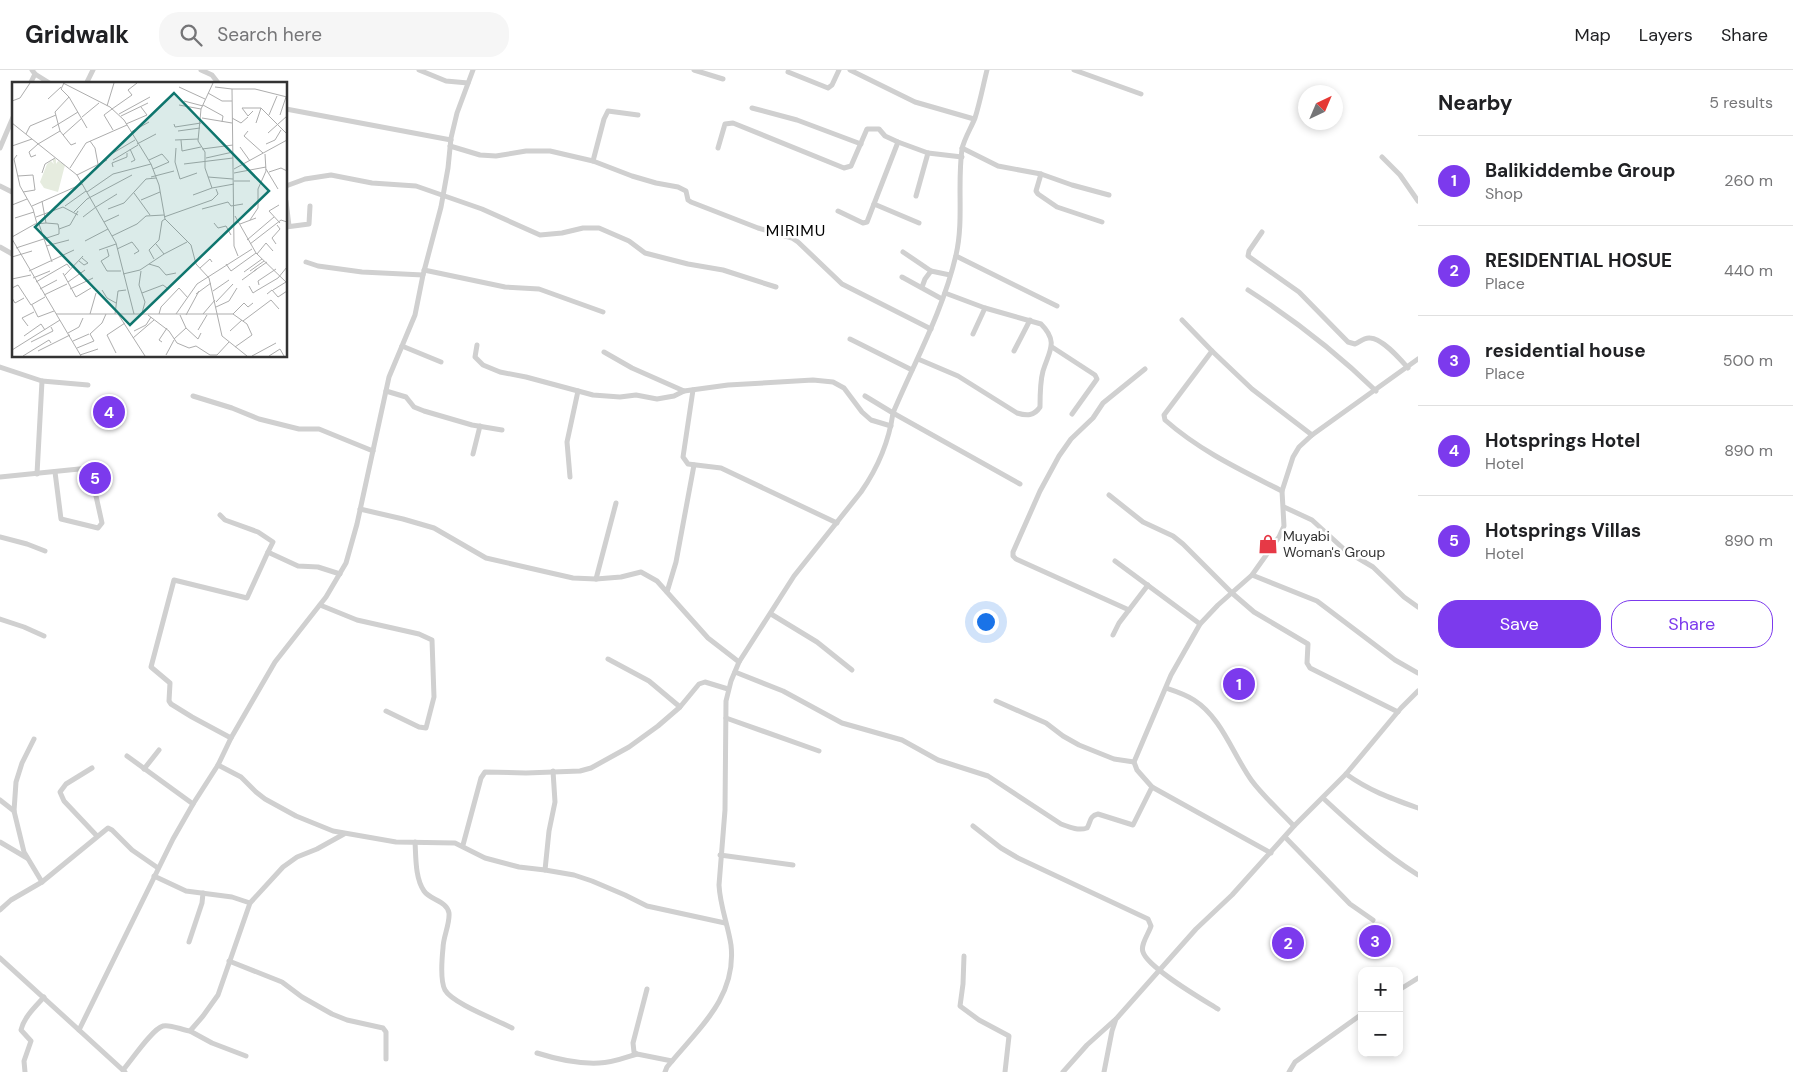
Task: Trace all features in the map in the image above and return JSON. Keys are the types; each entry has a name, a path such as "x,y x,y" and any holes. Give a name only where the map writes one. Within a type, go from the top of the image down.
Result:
{"street":[{"path":"87,82 93,70"},
{"path":"201,70 213,73"},
{"path":"419,70 446,81 468,83"},
{"path":"79,1030 158,868 193,804 218,765 231,738 276,662 320,604 346,563 374,451 389,377 414,315 443,196 457,113 472,70"},
{"path":"694,70 722,79"},
{"path":"788,72 828,88 832,85 839,70"},
{"path":"850,70 915,102 974,119"},
{"path":"665,1072 672,1061 697,1034 724,994 732,957 719,897 720,855 725,810 726,701 728,689 739,662 794,576 872,477 891,426 893,413 931,329 944,296 956,256 959,239 962,148 974,119 986,70"},
{"path":"1074,70 1141,94"},
{"path":"33,72 48,82"},
{"path":"752,108 796,120 861,144"},
{"path":"288,109 451,143 480,155 496,156 526,151 550,150 593,161 656,183 678,187 686,191 691,202 758,228 792,238 842,284 931,329"},
{"path":"593,161 604,119 608,111 638,115"},
{"path":"0,148 12,120"},
{"path":"718,148 725,124 733,123 844,168 851,166 861,144 862,136 867,129 879,129 885,136 928,153 962,157"},
{"path":"838,211 865,224 867,222 898,142"},
{"path":"962,148 998,166 1042,174 1072,185 1109,195"},
{"path":"916,196 928,153"},
{"path":"1382,157 1400,174 1418,201"},
{"path":"1042,174 1036,191 1038,194 1057,206 1102,222"},
{"path":"288,185 305,179 336,176 372,183 416,186 482,209 540,235 562,233 583,228 599,228 645,252 688,264 723,270 776,287"},
{"path":"0,186 12,191"},
{"path":"874,204 919,223"},
{"path":"288,227 309,224 310,206"},
{"path":"1262,232 1249,251 1248,256 1299,292 1348,342 1355,344 1365,338 1374,339 1391,351 1408,368"},
{"path":"0,247 12,254"},
{"path":"903,252 931,271 950,275"},
{"path":"956,256 1057,306"},
{"path":"306,262 318,266 362,272 424,272 505,287 539,289 603,312"},
{"path":"922,287 931,271"},
{"path":"902,277 944,296 1041,324 1051,338 1052,346 1043,372 1040,407 1037,412 1025,416 1017,413 958,376 918,359"},
{"path":"1248,290 1291,319 1360,375 1376,391"},
{"path":"973,334 985,308"},
{"path":"1014,351 1030,320"},
{"path":"1182,320 1252,389 1312,435"},
{"path":"850,339 912,370"},
{"path":"402,346 441,362"},
{"path":"477,346 476,359 483,365 500,372 593,395 636,395 657,399 674,396 684,391 728,385 805,380 833,382 844,388 862,412 871,420 891,426"},
{"path":"1052,346 1095,375 1097,379 1072,414"},
{"path":"1212,351 1164,418 1205,450 1282,491"},
{"path":"604,352 632,368 684,391"},
{"path":"1271,852 1152,787 1137,770 1134,762 1171,675 1200,624 1252,574 1279,537 1284,526 1282,491 1293,457 1299,447 1312,435 1376,391 1418,359"},
{"path":"0,367 42,380 88,385"},
{"path":"1129,610 1016,559 1013,556 1013,552 1040,491 1071,438 1094,418 1103,402 1145,369"},
{"path":"36,474 42,380"},
{"path":"693,390 683,457 688,464 721,468 837,523"},
{"path":"386,391 406,397 414,407 424,411 502,430"},
{"path":"570,477 567,442 578,391"},
{"path":"193,396 232,408 259,419 299,429 319,429 374,451"},
{"path":"865,396 1020,484"},
{"path":"473,454 480,426"},
{"path":"666,592 676,562 694,466"},
{"path":"0,477 105,468"},
{"path":"55,472 61,520 98,528 102,523 90,469"},
{"path":"1109,495 1143,522 1174,536 1254,612 1308,644 1307,663 1310,668 1398,712"},
{"path":"596,579 616,503"},
{"path":"1284,507 1312,520 1346,551 1373,567 1404,597 1418,606"},
{"path":"360,509 434,528 486,558 573,578 596,579 641,572 657,581 708,638 739,662"},
{"path":"220,515 225,520 258,532 273,542 246,598 180,581 173,581 151,667 152,670 170,683 169,701 171,704 231,738"},
{"path":"0,537 45,551"},
{"path":"268,552 298,566 318,567 340,574"},
{"path":"1115,561 1200,624"},
{"path":"1252,574 1317,601 1395,660 1418,673"},
{"path":"1113,635 1148,585"},
{"path":"320,604 357,620 419,634 432,640 434,697 426,728 419,727 386,711"},
{"path":"770,614 816,642 852,670"},
{"path":"0,619 44,636"},
{"path":"608,659 649,681 680,706"},
{"path":"735,672 783,691 842,723 902,740 938,760 988,776 1061,824 1071,828 1087,828 1090,818 1098,814 1133,825 1152,787"},
{"path":"463,845 484,772 526,773 587,770 629,748 680,706 699,684 705,682 728,689"},
{"path":"1166,688 1188,696 1204,708 1229,741 1242,767 1258,789 1294,826"},
{"path":"1063,1072 1087,1045 1117,1018 1196,929 1232,895 1294,826 1346,774 1418,691"},
{"path":"996,701 1046,723 1078,745 1114,759 1134,762"},
{"path":"726,718 819,751"},
{"path":"34,739 22,763 16,782 14,811 24,852 42,882"},
{"path":"144,769 159,750"},
{"path":"127,756 193,804"},
{"path":"218,765 245,780 256,792 296,816 333,831 396,842 455,843 463,845 473,853 485,858 519,867 574,875 648,906 725,923"},
{"path":"92,768 66,784 60,792 64,801 97,836"},
{"path":"545,870 549,831 555,802 553,771"},
{"path":"1346,774 1378,794 1418,808"},
{"path":"1322,798 1369,840 1398,863 1418,875"},
{"path":"0,800 14,811"},
{"path":"973,826 1001,848 1018,858 1148,919 1152,926 1142,946 1143,952 1159,970 1218,1009"},
{"path":"0,910 10,900 42,882 108,828 132,850 158,868"},
{"path":"190,1031 218,995 250,903 283,867 297,857 345,834"},
{"path":"1285,837 1350,904 1372,920"},
{"path":"0,842 28,858"},
{"path":"415,842 417,867 423,890 428,896 446,907 449,914 443,946 444,989 456,999 512,1028"},
{"path":"720,855 793,865"},
{"path":"154,876 186,891 232,897 250,903"},
{"path":"189,942 202,903 203,893"},
{"path":"964,956 960,1006 979,1020 1009,1036 1005,1072"},
{"path":"0,958 124,1071 153,1032 165,1026 190,1031 212,1043 246,1056"},
{"path":"229,961 282,982 302,997 332,1014 347,1020 383,1028 386,1032 386,1059"},
{"path":"1403,987 1418,978"},
{"path":"637,1054 634,1052 633,1043 647,990"},
{"path":"25,1072 24,1061 31,1041 21,1030 28,1015 44,997"},
{"path":"1289,1072 1295,1062 1358,1017"},
{"path":"1104,1072 1112,1031 1117,1018"},
{"path":"537,1053 552,1058 598,1063 614,1061 637,1054 672,1061"}],"place":[{"name":"Hotsprings Hotel","path":"109,412"},
{"name":"Hotsprings Villas","path":"95,478"},
{"name":"Muyabi Woman's Group","path":"1268,544"},
{"name":"Balikiddembe Group","path":"1239,684"},
{"name":"residential house","path":"1375,941"},
{"name":"RESIDENTIAL HOSUE","path":"1288,943"}],"district":[{"name":"MIRIMU","path":"796,230"}]}
